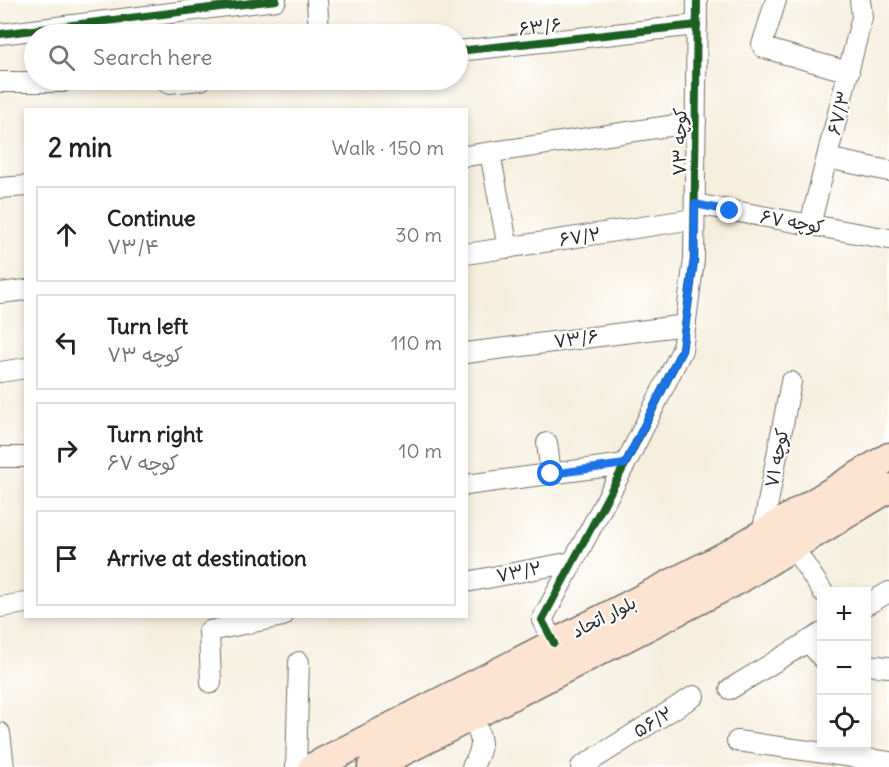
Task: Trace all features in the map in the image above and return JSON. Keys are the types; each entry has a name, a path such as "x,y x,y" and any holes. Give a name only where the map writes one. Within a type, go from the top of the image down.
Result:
{"main road":[{"name":"بلوار اتحاد","path":"313,767 729,554 889,457"},
{"name":"بلوار اتحاد","path":"372,767 738,580 889,488"},
{"path":"686,575 698,600"}],"street":[{"path":"81,24 276,0"},
{"path":"317,0 318,24"},
{"name":"کوچه ۷۳","path":"554,643 542,620 625,464 682,350 694,260 697,0"},
{"path":"776,0 762,45 764,48 849,72"},
{"name":"۶۷/۳","path":"810,225 862,17 860,0"},
{"name":"۶۳/۶","path":"468,50 697,25"},
{"path":"0,34 24,31"},
{"path":"0,82 24,82"},
{"path":"468,156 696,122"},
{"path":"490,153 508,248"},
{"path":"827,158 889,171"},
{"path":"0,188 24,186"},
{"name":"کوچه ۶۷","path":"695,212 810,225 889,239"},
{"name":"۶۷/۲","path":"468,254 695,212"},
{"path":"0,293 24,290"},
{"name":"۷۳/۶","path":"468,352 686,325"},
{"path":"0,372 24,368"},
{"name":"کوچه ۷۱","path":"762,534 791,381"},
{"path":"547,443 551,474"},
{"path":"0,458 24,457"},
{"path":"468,485 625,464"},
{"path":"793,548 820,587"},
{"name":"۷۳/۲","path":"468,582 572,562"},
{"path":"871,603 889,592"},
{"path":"0,607 24,603"},
{"path":"211,683 209,631 273,618"},
{"path":"730,689 815,637"},
{"path":"296,767 299,662"},
{"path":"871,666 889,668"},
{"name":"۵۶/۲","path":"581,767 694,696"},
{"path":"471,716 480,735 482,752 472,767"},
{"path":"0,732 4,767"},
{"path":"737,741 889,762"}],"cycle path":[{"path":"81,24 276,0"},
{"path":"554,643 542,620 630,455 682,350 694,260 697,0"},
{"path":"468,50 697,25"},
{"path":"0,34 24,31"}],"route":[{"path":"551,474 625,464 682,350 694,260 695,204 730,211"}]}
